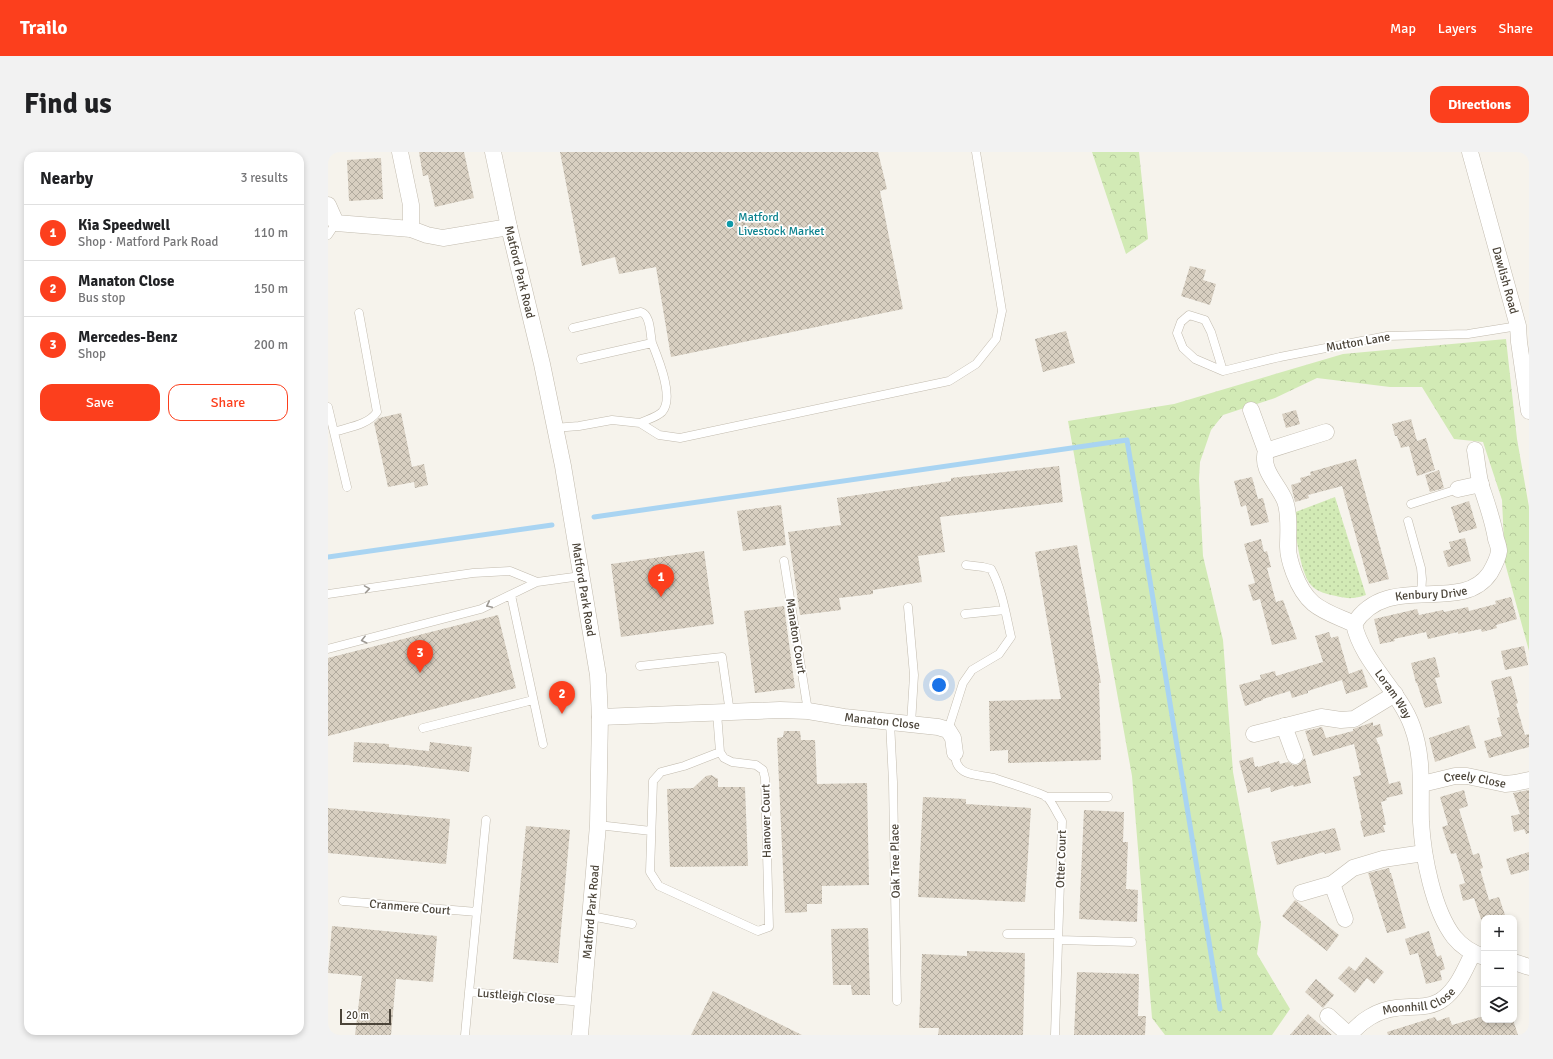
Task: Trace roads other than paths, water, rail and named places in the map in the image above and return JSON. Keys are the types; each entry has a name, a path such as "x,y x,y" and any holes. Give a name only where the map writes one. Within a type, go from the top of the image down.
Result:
{"street":[{"path":"400,152 411,204 411,230"},
{"name":"Matford Park Road","path":"493,152 509,227 542,364 563,466 598,675 600,718 598,825 580,1035"},
{"name":"Dawlish Road","path":"1470,152 1518,326 1529,411"},
{"path":"328,205 332,229 411,230 443,238 509,227"},
{"path":"1251,410 1266,451 1265,456 1267,470 1280,491 1287,509 1288,550 1290,563 1300,588 1305,597 1315,606 1354,624"},
{"path":"1266,451 1326,432"},
{"name":"Kenbury Drive","path":"1354,624 1359,616 1375,604 1385,599 1403,595 1452,593 1470,589 1483,582 1496,564 1499,550 1493,518 1481,484 1475,450"},
{"path":"1458,488 1481,484"},
{"name":"Loram Way","path":"1354,624 1373,664 1395,694 1408,716 1418,746 1422,784 1421,821 1424,853 1433,891 1446,925 1459,942 1479,955"},
{"path":"1254,734 1321,717 1341,720 1354,719 1395,694"},
{"name":"Manaton Close","path":"600,718 780,710 808,711 844,717 938,727 948,730"},
{"path":"1284,726 1295,756"},
{"path":"948,730 953,738 955,753"},
{"name":"Creely Close","path":"1422,784 1455,776 1467,776 1505,784 1515,784 1529,780"},
{"path":"1300,893 1332,884 1353,868 1383,859 1424,853"},
{"path":"1332,884 1345,918"},
{"name":"Moonhill Close","path":"1328,1016 1349,1035 1355,1028 1373,1015 1395,1008 1435,1004 1445,998 1458,985 1479,955"},
{"path":"1517,963 1529,966"}],"lane":[{"path":"554,428 579,426 612,420 640,423 659,435 680,438 949,381 976,364 996,339 1002,312 976,152"},
{"path":"573,328 641,312 647,317 652,343 660,363 667,397 666,405 662,412 640,423"},
{"path":"334,432 367,422 373,418 377,412 358,313"},
{"path":"1189,315 1205,320 1223,371 1195,359 1183,348 1177,333 1181,322 1189,315"},
{"name":"Mutton Lane","path":"1223,371 1280,357 1387,336 1468,334 1518,326"},
{"path":"581,359 652,343"},
{"path":"328,407 347,487"},
{"path":"1411,504 1458,488"},
{"path":"1408,521 1421,568 1421,595"},
{"name":"Manaton Court","path":"784,561 808,711"},
{"path":"948,730 962,683 972,670 999,654 1011,637 1005,610 995,577 991,569 966,566"},
{"path":"328,594 472,573 510,571 537,582"},
{"path":"328,649 480,609 537,582 581,576"},
{"path":"511,595 543,744"},
{"path":"908,607 914,675 911,724"},
{"path":"965,614 1005,610"},
{"path":"598,825 651,831 652,781 661,772 684,766 720,752 723,713 722,657 640,666"},
{"path":"423,728 533,700"},
{"name":"Oak Tree Place","path":"890,722 893,782 897,1001"},
{"name":"Hanover Court","path":"651,831 650,872 659,886 758,931 769,927 765,778 763,770 756,765 732,762 724,758 720,752"},
{"path":"955,753 955,762 960,769 967,773 995,778 1046,797 1108,797"},
{"name":"Otter Court","path":"1046,797 1062,821 1055,1035"},
{"path":"469,992 486,820"},
{"name":"Cranmere Court","path":"343,902 477,912"},
{"path":"590,916 632,924"},
{"path":"1007,934 1132,942"},
{"name":"Lustleigh Close","path":"465,1035 469,992 583,1002"}],"waterway":[{"path":"594,517 1127,440 1220,1009"},
{"path":"328,557 552,525"}],"place":[{"name":"Matford Livestock Market","path":"730,224"},
{"name":"Kia Speedwell","path":"661,597"},
{"name":"Mercedes-Benz","path":"420,673"},
{"name":"Manaton Close","path":"562,714"}]}
